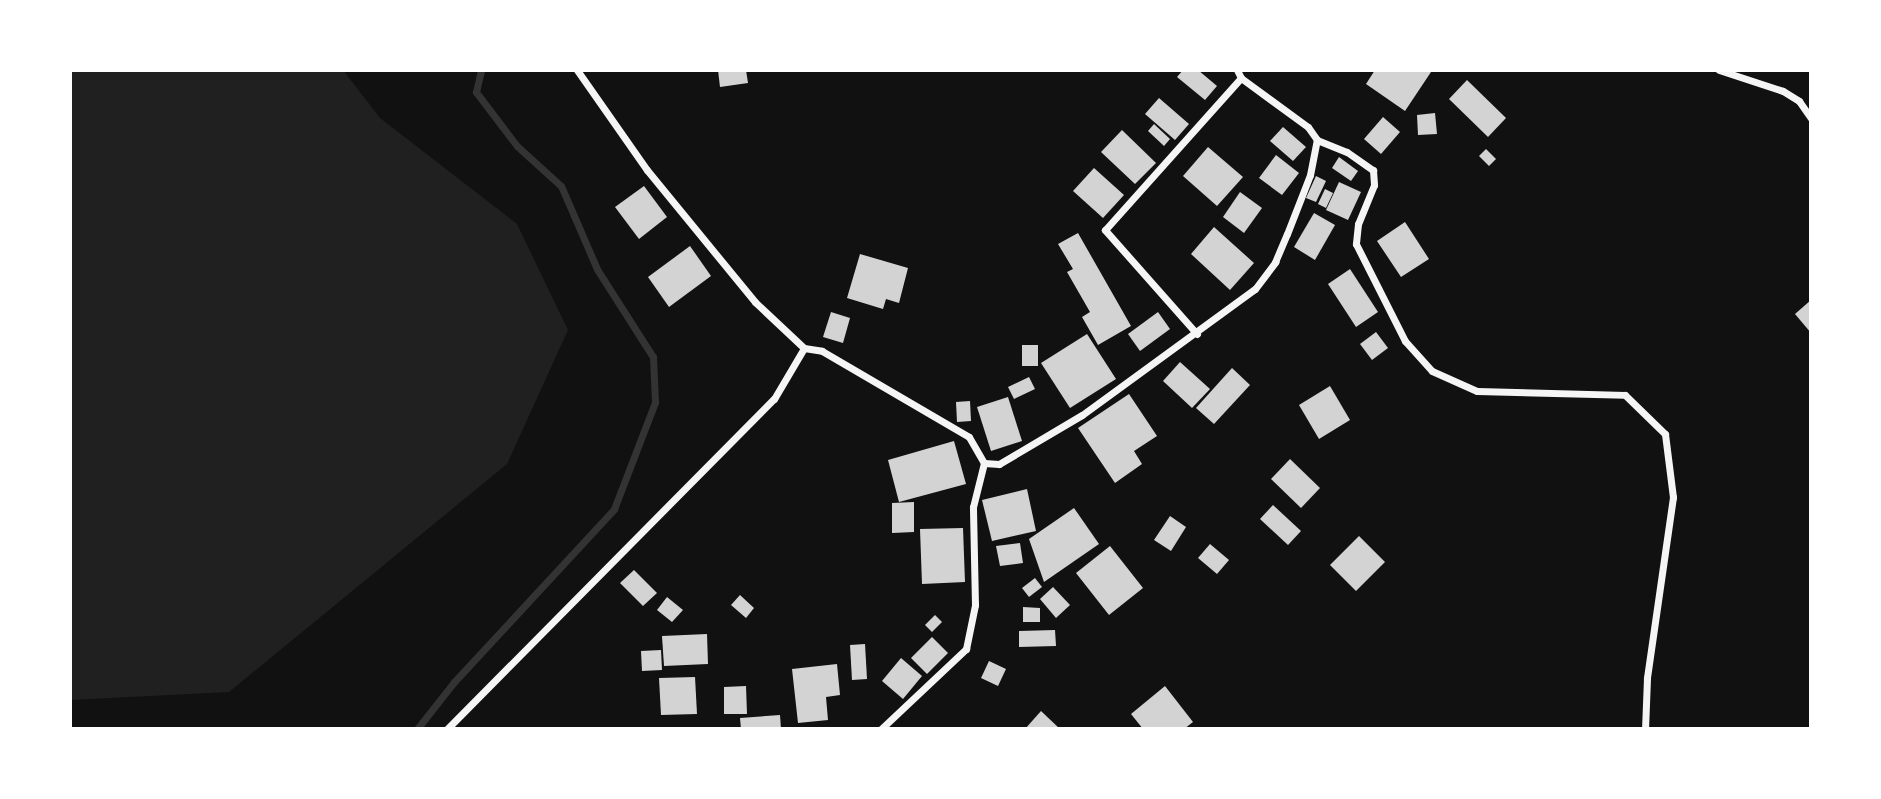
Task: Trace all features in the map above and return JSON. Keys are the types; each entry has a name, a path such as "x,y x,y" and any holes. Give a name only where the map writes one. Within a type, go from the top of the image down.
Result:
{"street":[{"path":"577,70 699,239 755,302 804,348 822,351 969,437 984,463"},
{"path":"1237,70 1241,78 1279,102 1317,140 1347,152 1374,170 1374,185 1358,224 1356,244 1405,341 1432,371 1477,391 1625,395 1665,434 1673,497 1647,678 1645,729"},
{"path":"1718,70 1783,91 1799,101 1811,118"},
{"path":"1197,334 1105,230 1241,78"},
{"path":"984,463 999,464 1082,415 1197,334 1255,289 1275,262 1310,175 1317,140"},
{"path":"447,729 774,399 804,348"},
{"path":"881,729 966,649 975,606 973,507 977,478 984,463"}],"shaded area":[{"path":"70,70 343,70 380,118 517,224 568,330 507,464 229,692 70,700"}],"building":[{"path":"718,70 746,70 748,83 720,87"},
{"path":"1183,70 1198,70 1217,86 1205,100 1177,77"},
{"path":"1375,70 1431,72 1405,111 1366,84"},
{"path":"1467,80 1506,118 1488,137 1449,99"},
{"path":"1159,98 1189,124 1175,140 1145,114"},
{"path":"1435,113 1437,134 1418,135 1417,115"},
{"path":"1383,117 1400,132 1381,154 1364,139"},
{"path":"1154,124 1170,139 1164,146 1148,131"},
{"path":"1283,127 1306,147 1293,161 1270,141"},
{"path":"1122,130 1156,163 1135,184 1101,152"},
{"path":"1208,147 1243,177 1217,206 1183,176"},
{"path":"1486,149 1496,159 1489,166 1479,156"},
{"path":"1276,155 1299,173 1282,195 1259,178"},
{"path":"1339,157 1358,171 1351,181 1332,168"},
{"path":"1094,168 1124,195 1103,218 1073,191"},
{"path":"1316,176 1326,181 1316,202 1306,198"},
{"path":"1339,182 1361,192 1348,220 1326,210"},
{"path":"644,186 667,217 639,239 615,207"},
{"path":"1325,189 1333,193 1326,208 1318,204"},
{"path":"1240,192 1262,208 1244,233 1223,217"},
{"path":"1314,213 1335,225 1315,260 1294,247"},
{"path":"1405,222 1429,259 1401,277 1377,241"},
{"path":"1214,227 1254,263 1230,290 1191,254"},
{"path":"1078,233 1131,326 1098,345 1082,317 1090,312 1067,272 1073,269 1058,244"},
{"path":"690,246 711,276 669,307 648,277"},
{"path":"860,254 908,268 899,303 886,299 883,309 847,298"},
{"path":"1350,269 1378,312 1356,327 1328,284"},
{"path":"1811,300 1811,333 1795,314"},
{"path":"831,312 850,318 843,343 823,337"},
{"path":"1158,312 1170,329 1140,351 1128,334"},
{"path":"1376,332 1388,348 1372,360 1360,344"},
{"path":"1087,334 1116,379 1070,408 1041,363"},
{"path":"1022,345 1038,345 1038,366 1022,366"},
{"path":"1180,362 1210,389 1192,408 1163,381"},
{"path":"1232,368 1250,385 1214,424 1196,408"},
{"path":"1029,377 1035,389 1014,399 1008,387"},
{"path":"1330,386 1350,420 1319,439 1299,405"},
{"path":"1129,394 1157,436 1134,451 1142,464 1115,483 1078,428"},
{"path":"1008,397 1022,441 991,451 977,407"},
{"path":"970,401 971,421 957,422 956,402"},
{"path":"954,441 966,484 899,502 888,460"},
{"path":"1290,459 1320,488 1301,508 1271,479"},
{"path":"1027,489 1036,531 992,541 982,500"},
{"path":"914,502 914,532 892,533 892,503"},
{"path":"1273,505 1301,531 1288,545 1260,519"},
{"path":"1074,508 1099,544 1044,582 1029,539"},
{"path":"1170,516 1186,527 1171,551 1154,540"},
{"path":"963,528 965,582 922,584 920,529"},
{"path":"1359,536 1385,562 1356,591 1330,565"},
{"path":"1020,543 1023,563 1000,566 996,546"},
{"path":"1210,544 1229,560 1217,574 1198,558"},
{"path":"1110,546 1143,588 1109,615 1076,573"},
{"path":"634,570 657,593 643,606 620,583"},
{"path":"1035,578 1042,587 1029,597 1022,588"},
{"path":"1053,587 1070,605 1056,618 1040,599"},
{"path":"740,595 754,608 746,618 731,605"},
{"path":"667,597 683,610 672,622 657,610"},
{"path":"1023,607 1040,608 1040,622 1023,622"},
{"path":"935,615 942,622 932,632 925,625"},
{"path":"1055,630 1056,646 1019,647 1019,631"},
{"path":"707,634 708,664 664,666 662,636"},
{"path":"932,637 948,653 927,674 911,658"},
{"path":"865,644 867,679 852,680 850,645"},
{"path":"661,650 662,670 642,671 641,651"},
{"path":"901,658 922,676 903,699 882,681"},
{"path":"989,661 1006,669 998,686 981,678"},
{"path":"837,664 840,695 826,697 828,720 798,723 792,669"},
{"path":"695,677 697,714 661,715 659,678"},
{"path":"746,686 747,714 724,714 724,687"},
{"path":"1165,686 1193,722 1184,729 1143,729 1131,714"},
{"path":"1041,711 1060,729 1025,729"},
{"path":"780,715 781,729 741,729 740,718"}],"waterway":[{"path":"417,729 454,682 614,509 655,402 653,357 597,269 561,186 517,146 476,92 481,70"}]}
